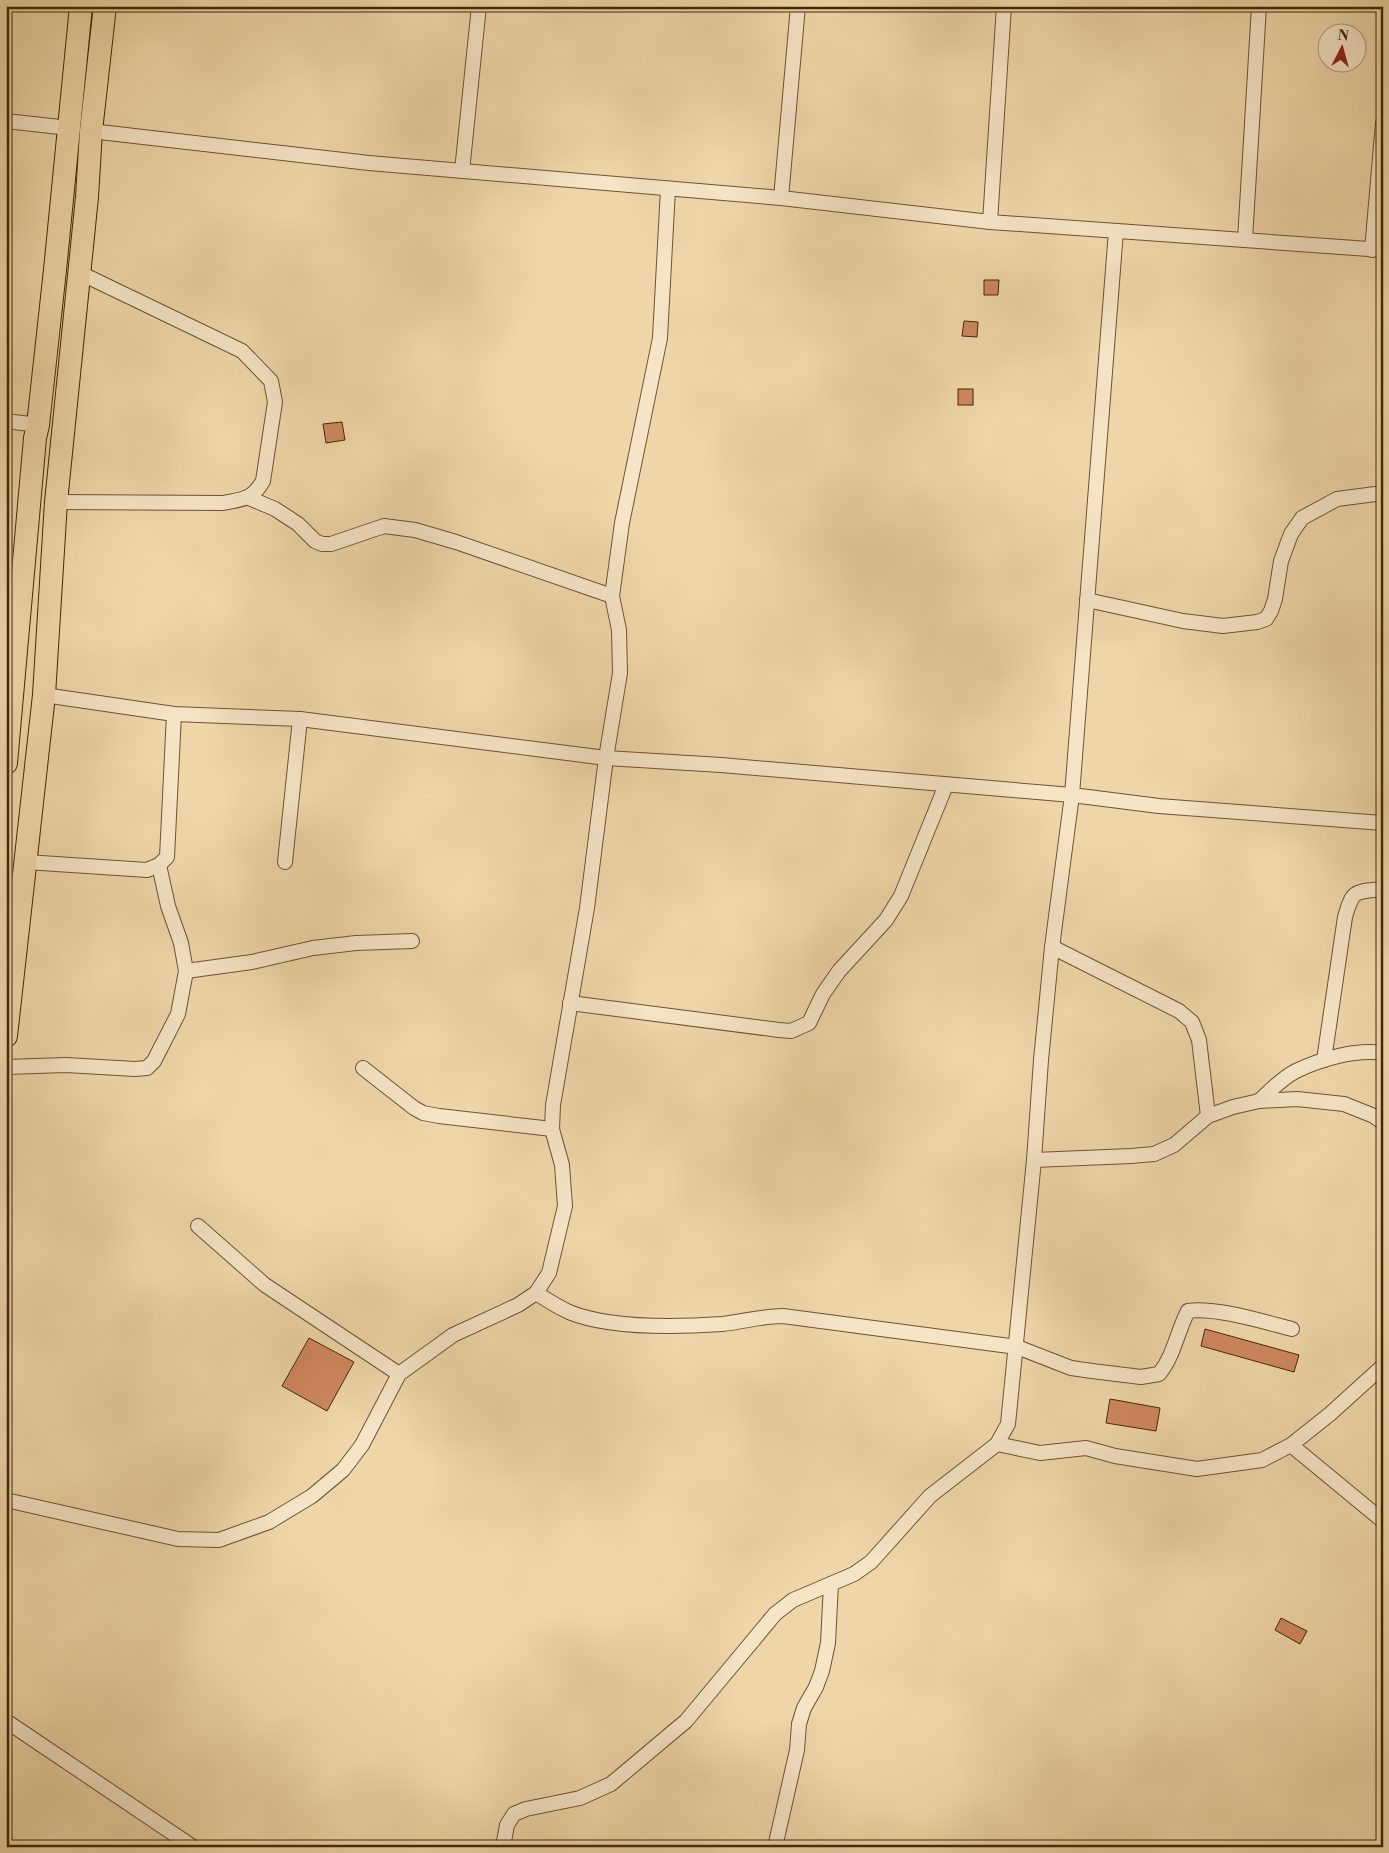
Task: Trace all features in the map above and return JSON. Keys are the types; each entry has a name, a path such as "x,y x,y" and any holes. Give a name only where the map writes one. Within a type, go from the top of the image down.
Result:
{"main road":[{"path":"6,763 35,438 38,424 81,6"},
{"path":"6,1036 44,695 56,502 91,131 105,6"},
{"path":"38,424 63,428"}],"street":[{"path":"462,171 479,6"},
{"path":"781,198 798,6"},
{"path":"990,222 1004,6"},
{"path":"1245,240 1259,6"},
{"path":"6,121 69,128"},
{"path":"91,131 369,163 781,198 990,222 1377,250 1383,123"},
{"path":"6,1500 178,1539 219,1540 269,1522 312,1496 343,1470 362,1445 399,1374 452,1335 518,1305 536,1294 549,1273 565,1206 562,1165 552,1129 553,1105 587,908 606,758 620,673 619,630 612,596 622,523 660,338 668,189"},
{"path":"503,1847 507,1825 514,1814 526,1809 580,1798 611,1784 686,1721 775,1614 793,1600 854,1574 871,1562 930,1496 997,1444 1008,1424 1034,1160 1052,948 1072,795 1116,231"},
{"path":"78,272 242,350 271,381 275,402 263,481 249,498"},
{"path":"6,421 38,424"},
{"path":"1087,600 1183,620 1223,626 1257,622 1266,618 1271,611 1281,560 1291,534 1302,518 1337,498 1383,493"},
{"path":"56,502 223,503 249,498 275,509 298,524 315,541 322,544 331,544 384,526 414,530 456,542 612,596"},
{"path":"44,695 174,714 300,719 606,758 721,765 1072,795 1158,806 1383,823"},
{"path":"26,862 147,870 159,865 168,857 174,714"},
{"path":"285,862 300,719"},
{"path":"570,1003 779,1030 791,1031 809,1023 823,994 839,971 886,920 901,896 946,784"},
{"path":"6,1067 66,1064 136,1069 147,1068 154,1061 178,1014 186,971 159,865"},
{"path":"1324,1060 1345,917 1350,898 1359,891 1383,889"},
{"path":"186,971 252,962 313,948 356,943 412,941"},
{"path":"1052,948 1179,1011 1192,1022 1199,1040 1208,1116"},
{"path":"1259,1101 1294,1072 1324,1060 1353,1054 1383,1053"},
{"path":"363,1068 423,1113 552,1129"},
{"path":"1034,1160 1154,1154 1174,1145 1208,1116 1233,1107 1259,1101 1297,1099 1344,1104 1374,1116 1383,1123"},
{"path":"198,1226 265,1285 399,1374"},
{"path":"536,1294 569,1312 608,1323 685,1326 724,1324 764,1316 783,1316 1016,1347 1071,1368 1141,1376 1159,1374 1167,1365 1188,1311 1197,1310 1223,1313 1292,1329"},
{"path":"997,1444 1040,1453 1086,1448 1115,1456 1197,1469 1262,1460 1291,1445 1330,1414 1383,1366"},
{"path":"1291,1445 1383,1520"},
{"path":"775,1847 796,1750 799,1724 804,1708 816,1687 822,1671 828,1643 831,1584"},
{"path":"6,1721 193,1847"}],"building":[{"path":"984,280 999,280 998,295 984,295"},
{"path":"964,321 978,322 977,337 962,336"},
{"path":"958,389 973,389 973,405 958,405"},
{"path":"342,422 345,440 326,443 323,424"},
{"path":"1205,1329 1299,1355 1294,1372 1201,1346"},
{"path":"309,1338 354,1362 327,1411 282,1386"},
{"path":"1110,1399 1160,1408 1156,1431 1106,1423"},
{"path":"1281,1618 1307,1631 1300,1644 1275,1630"}]}
